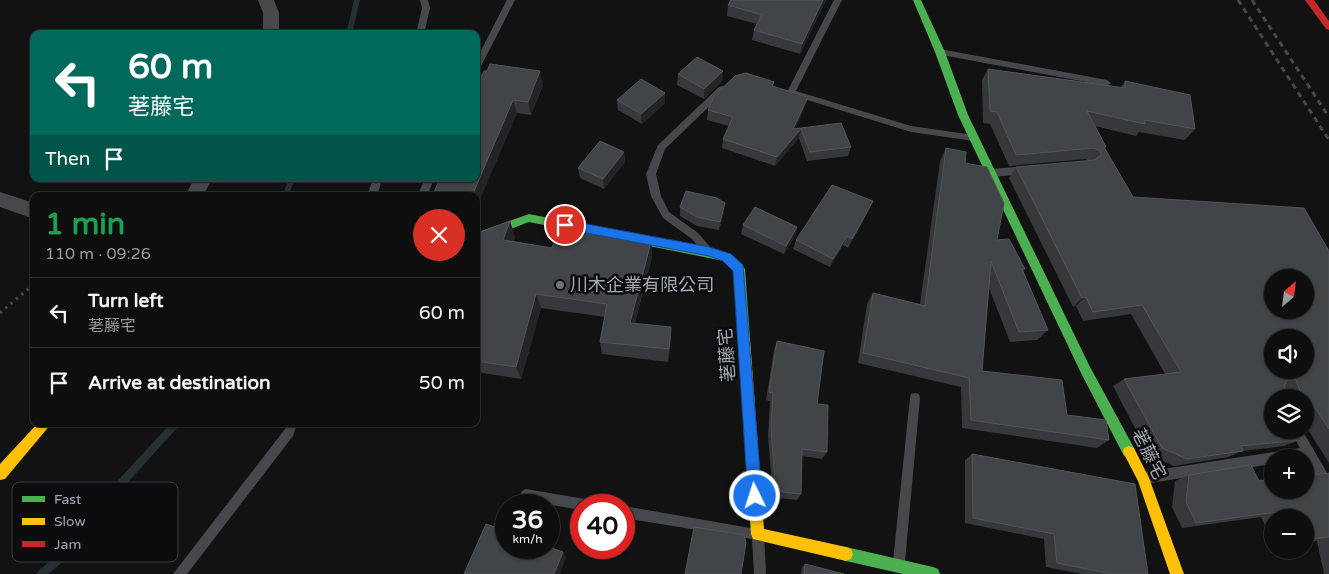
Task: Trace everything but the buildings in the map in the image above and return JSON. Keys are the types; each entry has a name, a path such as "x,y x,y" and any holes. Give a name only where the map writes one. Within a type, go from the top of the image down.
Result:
{"street":[{"path":"266,0 271,13 271,30"},
{"name":"荖藤宅","path":"918,0 940,52 962,115 992,173 1085,369 1143,478 1177,574"},
{"path":"1309,0 1329,27"},
{"path":"0,199 30,210"},
{"name":"荖藤宅","path":"480,236 529,218 709,252 727,258 739,269 758,534"},
{"path":"0,474 42,427"},
{"path":"758,534 933,574"}],"lane":[{"path":"421,30 426,8 424,0"},
{"path":"480,60 511,0"},
{"path":"838,0 787,91 911,129 975,138"},
{"path":"940,52 1107,83"},
{"path":"709,252 695,236 666,214 656,196 650,174 661,147 730,83"},
{"path":"992,173 1039,169"},
{"path":"898,567 915,398"},
{"path":"179,574 289,432 291,427"},
{"path":"1143,478 1264,459"},
{"path":"1314,461 1329,487"},
{"path":"635,514 758,534 760,574"}],"path":[{"path":"0,313 30,287"}],"waterway":[{"path":"350,30 357,0"},
{"path":"287,192 291,182"},
{"path":"122,482 172,427"},
{"path":"41,574 56,562"}],"railway":[{"path":"1238,0 1329,140"},
{"path":"1252,0 1329,117"}],"traffic: fast":[{"path":"917,0 940,52 963,115 1085,369 1129,452"},
{"path":"480,236 529,218 727,257 739,269 744,339"},
{"path":"846,554 933,574"}],"traffic: slow":[{"path":"744,339 758,534 846,554"},
{"path":"0,474 42,427"},
{"path":"1129,452 1143,478 1177,574"}],"traffic: jam":[{"path":"1309,0 1329,27"}],"place":[{"name":"川木企業有限公司","path":"560,285"}],"route":[{"path":"565,225 709,252 727,258 739,269 755,496"}]}
